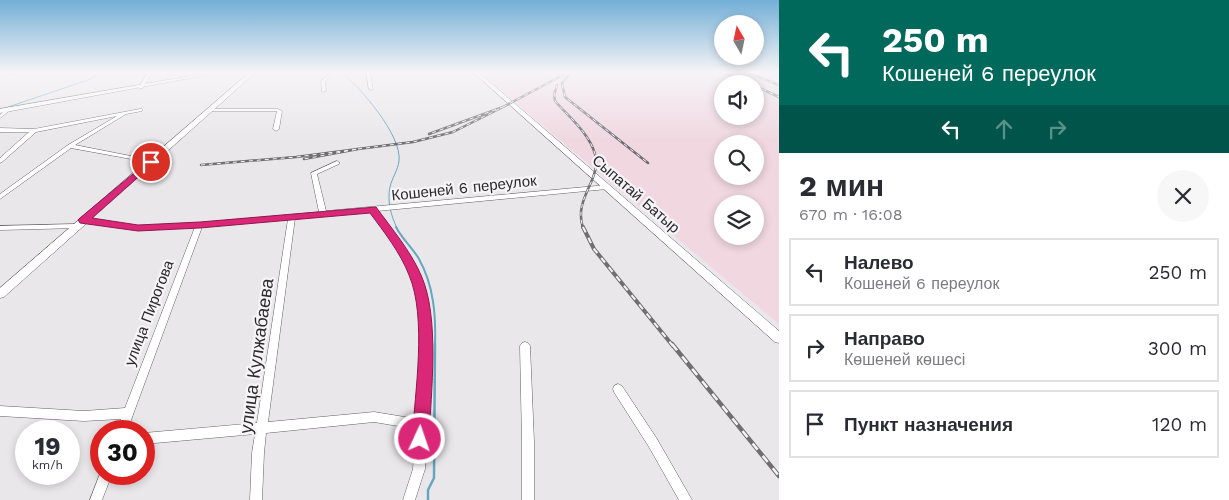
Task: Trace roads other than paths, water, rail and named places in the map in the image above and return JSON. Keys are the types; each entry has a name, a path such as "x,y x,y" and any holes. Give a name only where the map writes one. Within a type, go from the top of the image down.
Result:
{"main road":[{"path":"0,110 86,95"},
{"path":"0,294 225,95"},
{"name":"Сыпатай Батыр","path":"502,95 779,338"}],"street":[{"path":"0,117 11,108"},
{"path":"0,130 34,131 140,110"},
{"path":"210,110 278,110 280,111 276,129"},
{"path":"0,197 70,146 124,114"},
{"path":"0,161 34,131"},
{"path":"70,146 151,162"},
{"path":"323,214 314,173 337,163"},
{"name":"Кошеней 6 переулок","path":"1,229 80,223 138,228 200,225 607,187"},
{"path":"372,210 398,244 415,274 424,303 425,366 419,469 409,500"},
{"name":"улица Кулжабаева","path":"256,500 258,454 292,217"},
{"name":"улица Пирогова","path":"126,420 200,225"},
{"path":"525,346 528,500"},
{"path":"618,389 653,442 686,500"},
{"path":"0,411 84,416 129,413"},
{"path":"155,438 374,417 421,425"},
{"path":"96,500 102,485"}],"waterway":[{"path":"8,107 43,95"},
{"path":"364,95 379,113 398,150 399,161 390,187 389,198 391,213 397,228"},
{"path":"396,227 419,259 428,280 433,301 435,344"},
{"path":"428,500 428,490 434,478 435,344"}],"railway":[{"path":"503,107 525,95"},
{"path":"554,95 555,101 588,139 595,154 595,172 582,207 583,228"},
{"path":"565,95 648,163"},
{"path":"775,95 779,97"},
{"path":"358,149 413,142 453,132 503,107"},
{"path":"429,134 503,107"},
{"path":"201,165 296,157 358,149"},
{"path":"304,159 358,149"},
{"path":"583,227 594,249 673,346"},
{"path":"672,344 779,476"}]}
